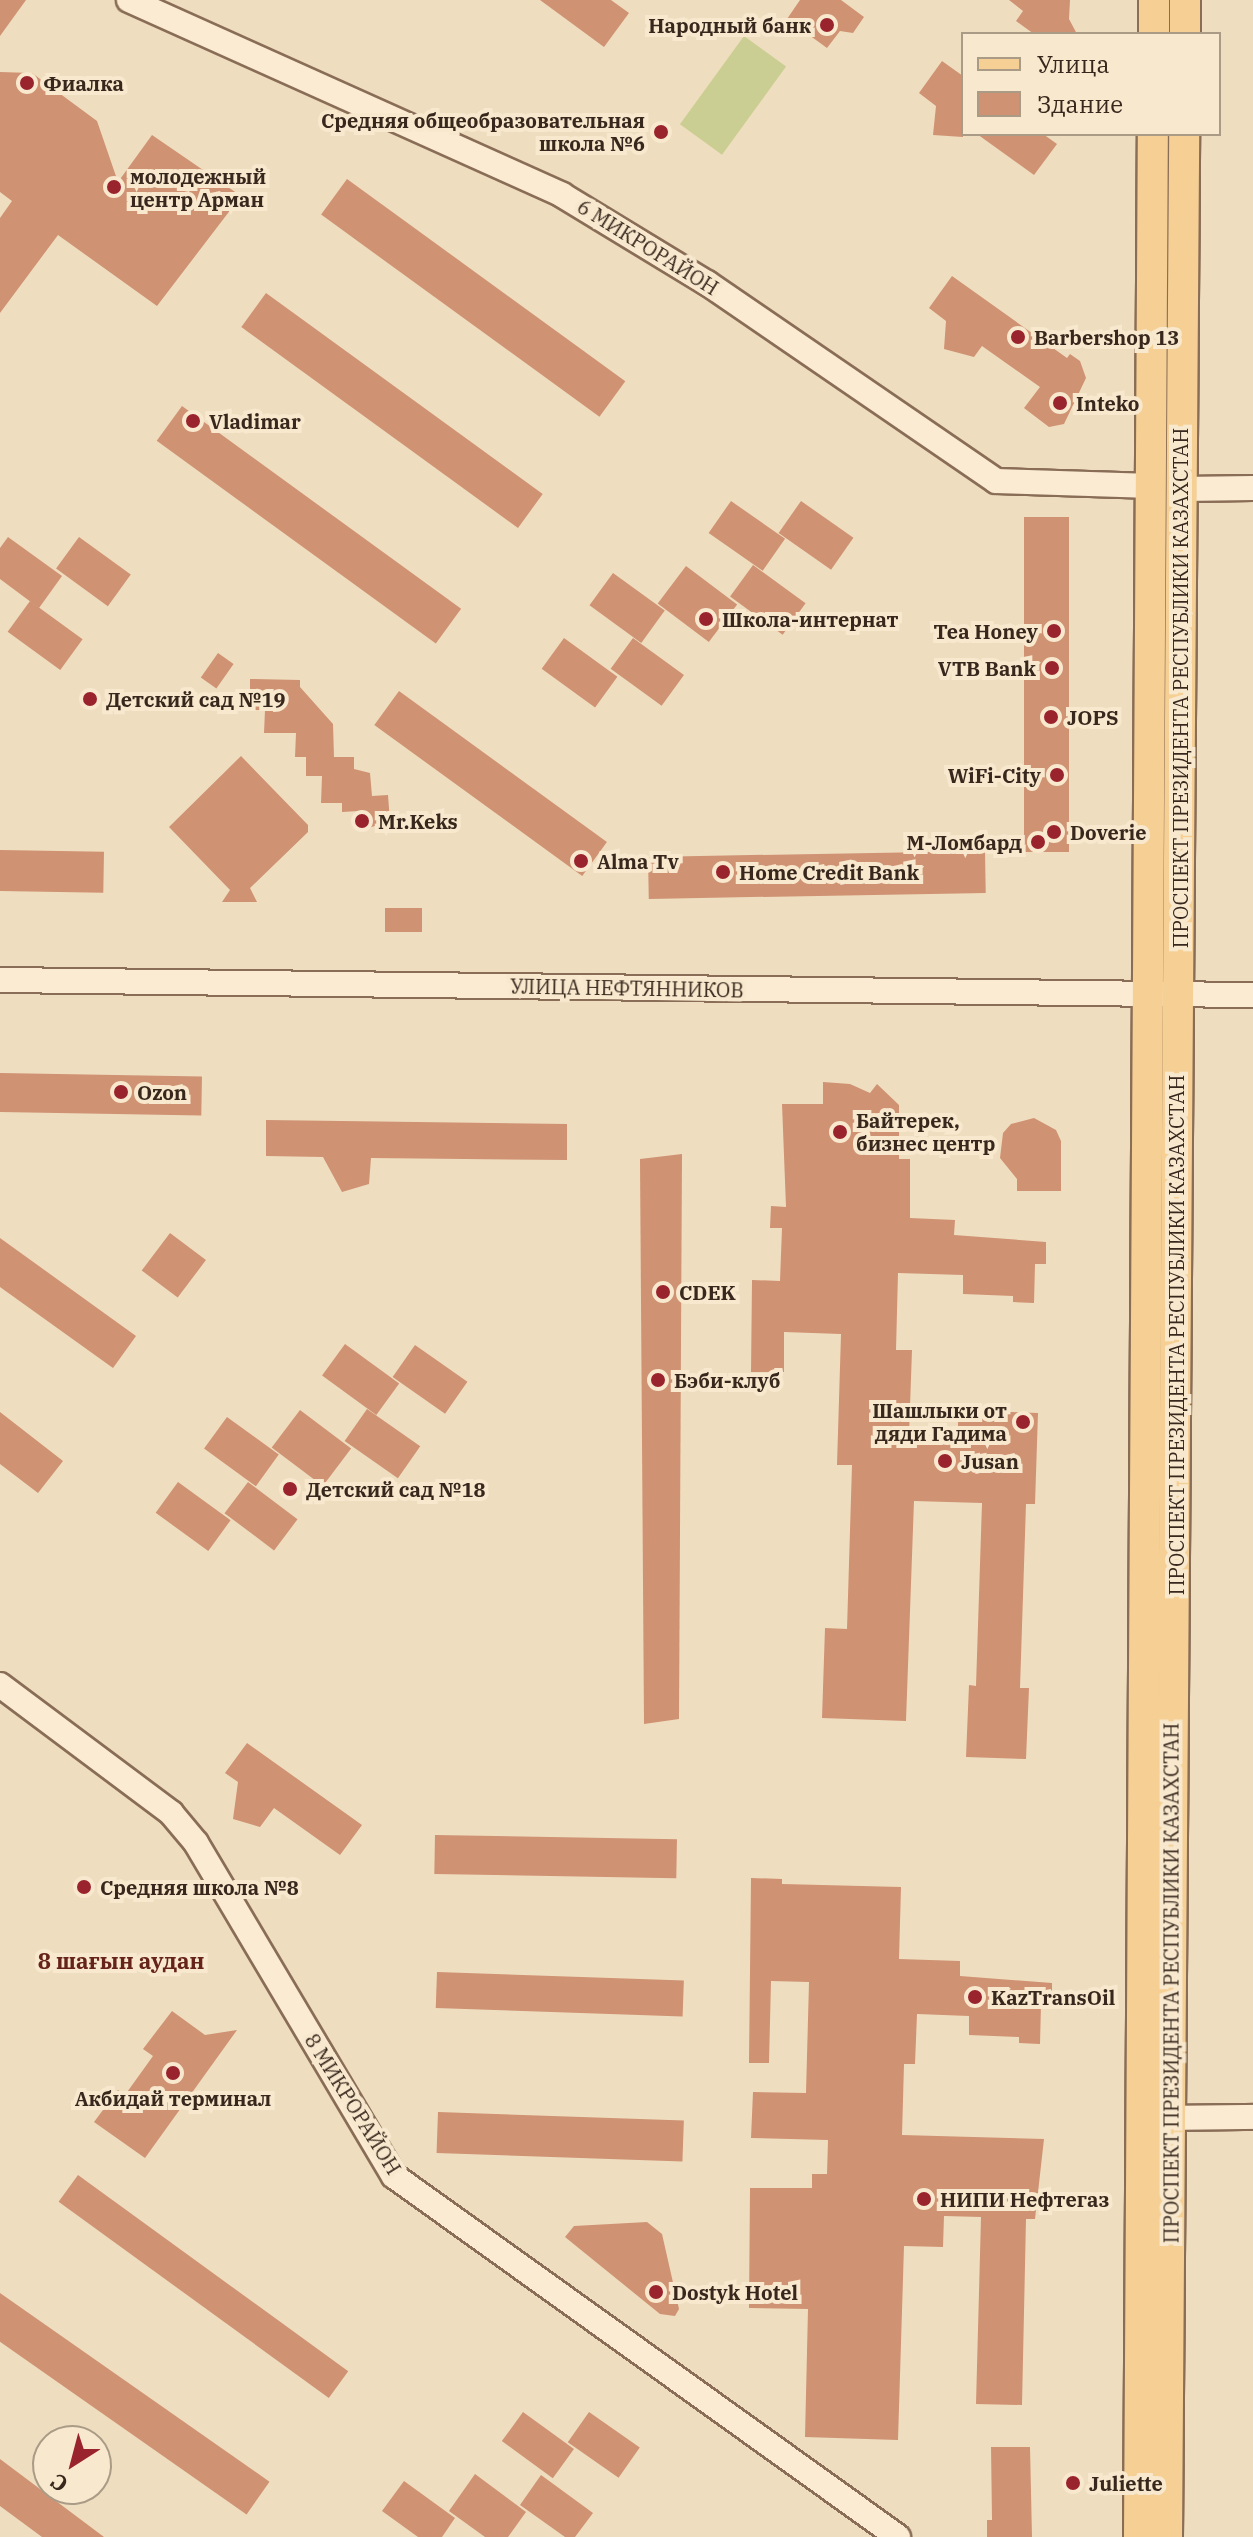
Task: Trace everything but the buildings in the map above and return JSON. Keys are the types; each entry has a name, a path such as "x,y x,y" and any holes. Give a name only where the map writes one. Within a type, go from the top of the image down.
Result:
{"main road":[{"path":"1154,0 1154,32"},
{"path":"1185,0 1185,32"},
{"name":"ПРОСПЕКТ ПРЕЗИДЕНТА РЕСПУБЛИКИ КАЗАХСТАН","path":"1139,2537 1157,2118 1165,995 1167,487 1153,136"},
{"name":"ПРОСПЕКТ ПРЕЗИДЕНТА РЕСПУБЛИКИ КАЗАХСТАН","path":"1167,487 1184,136"},
{"name":"ПРОСПЕКТ ПРЕЗИДЕНТА РЕСПУБЛИКИ КАЗАХСТАН","path":"1157,2118 1167,2537"}],"street":[{"name":"6 МИКРОРАЙОН","path":"129,0 562,195 707,283 996,481 1253,488"},
{"name":"УЛИЦА НЕФТЯННИКОВ","path":"0,980 1253,995"},
{"name":"8 МИКРОРАЙОН","path":"0,1685 171,1813 196,1843 394,2176 898,2537"},
{"path":"1157,2118 1253,2117"}],"green space":[{"path":"744,36 786,67 722,155 680,124"}],"place":[{"name":"Народный банк","path":"827,25"},
{"name":"Фиалка","path":"27,83"},
{"name":"Средняя общеобразовательная школа №6","path":"661,132"},
{"name":"молодежный центр Арман","path":"114,187"},
{"name":"Barbershop 13","path":"1018,337"},
{"name":"Inteko","path":"1060,403"},
{"name":"Vladimar","path":"193,421"},
{"name":"Школа-интернат","path":"706,619"},
{"name":"Tea Honey","path":"1054,631"},
{"name":"VTB Bank","path":"1052,668"},
{"name":"Детский сад №19","path":"90,699"},
{"name":"JOPS","path":"1051,717"},
{"name":"WiFi-City","path":"1057,775"},
{"name":"Mr.Keks","path":"362,821"},
{"name":"Doverie","path":"1054,832"},
{"name":"М-Ломбард","path":"1038,842"},
{"name":"Alma Tv","path":"581,861"},
{"name":"Home Credit Bank","path":"723,872"},
{"name":"Ozon","path":"121,1092"},
{"name":"Байтерек, бизнес центр","path":"840,1132"},
{"name":"CDEK","path":"663,1292"},
{"name":"Бэби-клуб","path":"658,1380"},
{"name":"Шашлыки от дяди Гадима","path":"1023,1422"},
{"name":"Jusan","path":"945,1461"},
{"name":"Детский сад №18","path":"290,1489"},
{"name":"Средняя школа №8","path":"84,1887"},
{"name":"KazTransOil","path":"975,1997"},
{"name":"Акбидай терминал","path":"173,2073"},
{"name":"НИПИ Нефтегаз","path":"924,2199"},
{"name":"Dostyk Hotel","path":"656,2292"},
{"name":"Juliette","path":"1073,2483"}],"district":[{"name":"8 шағын аудан","path":"121,1961"}]}
